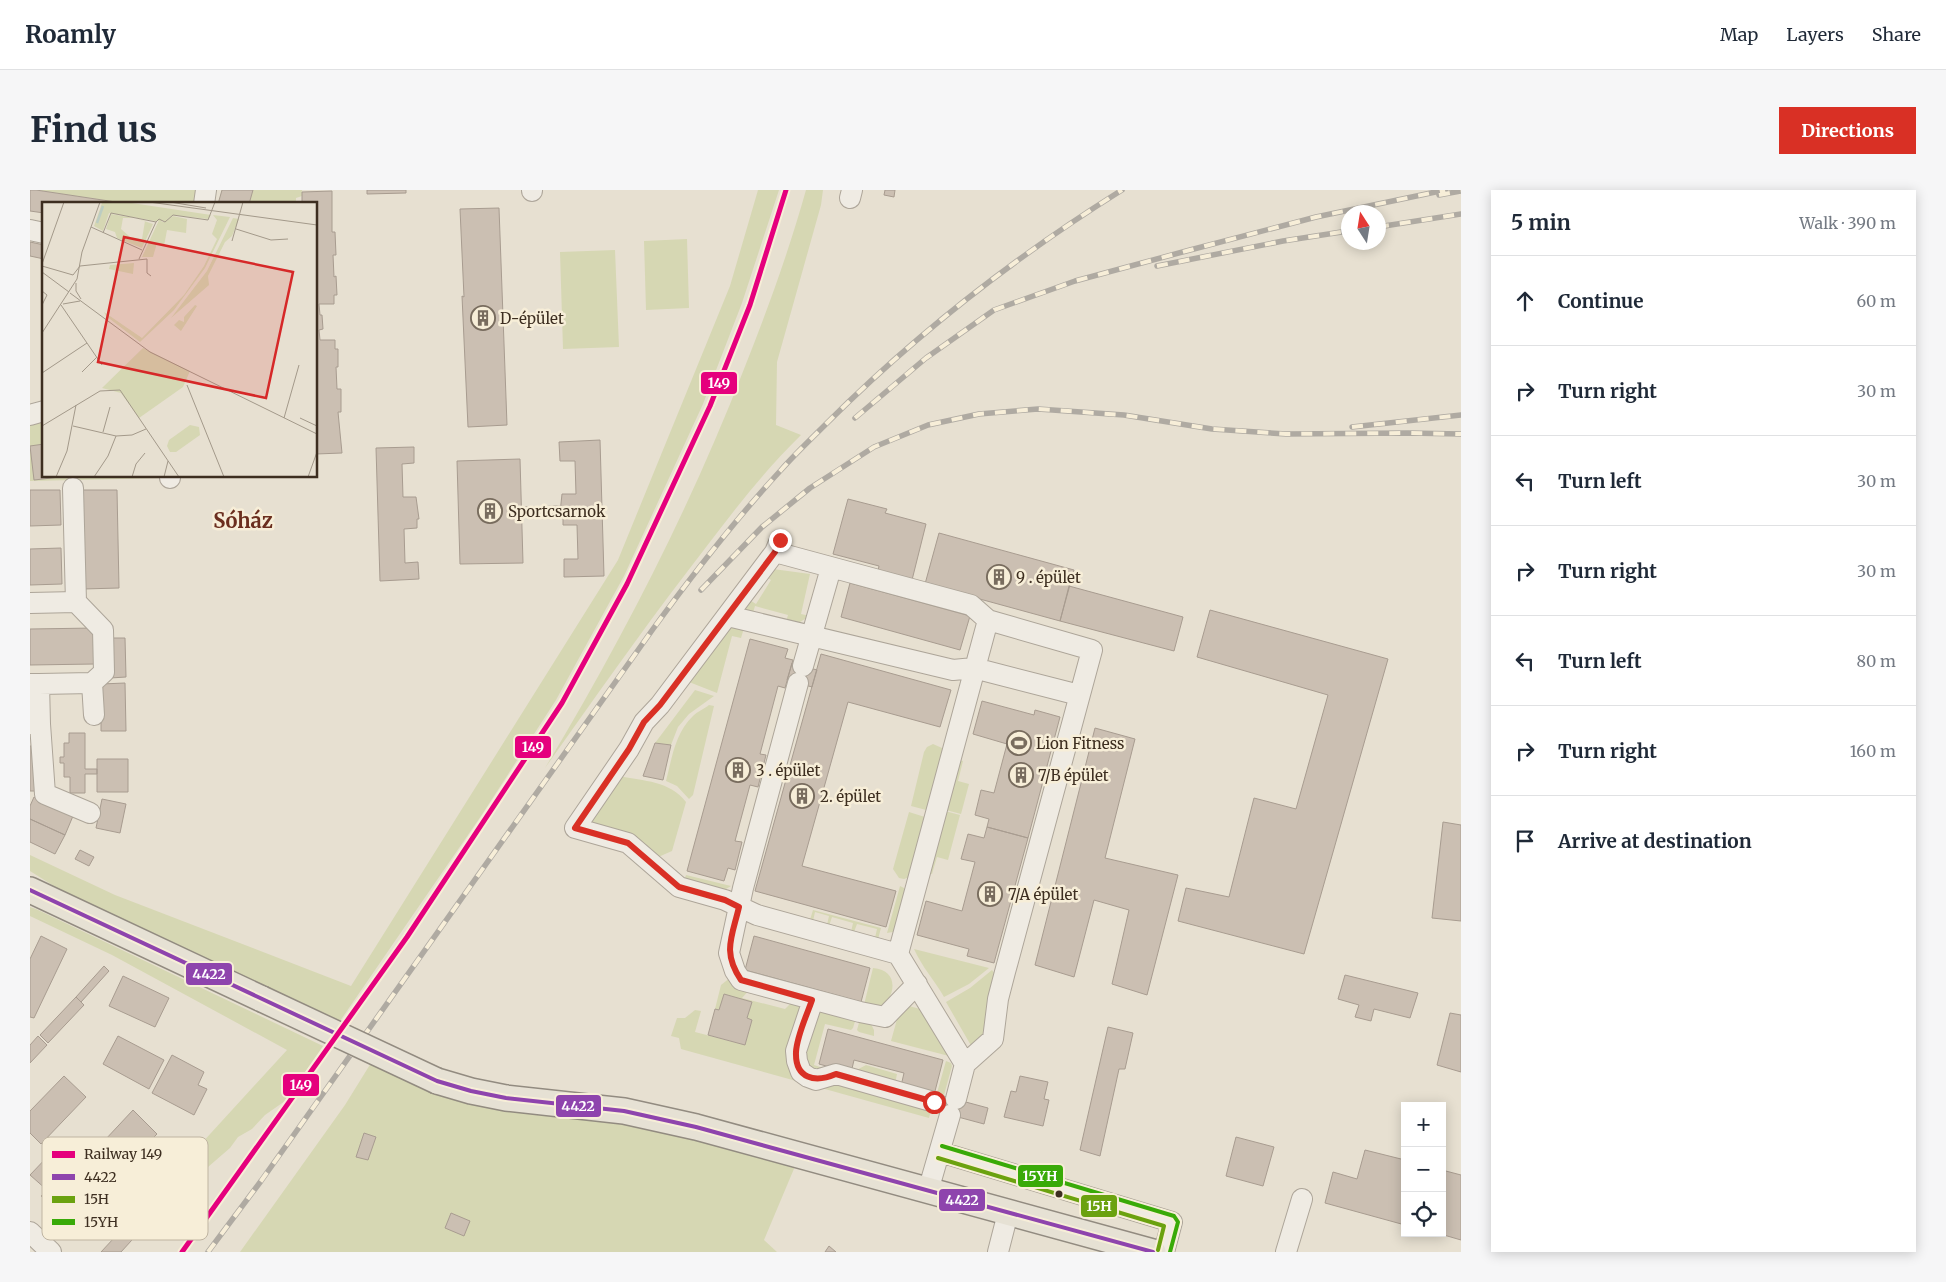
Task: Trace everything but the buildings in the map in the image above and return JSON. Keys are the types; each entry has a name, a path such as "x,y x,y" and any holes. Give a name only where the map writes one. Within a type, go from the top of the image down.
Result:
{"main road":[{"path":"30,890 437,1081 471,1091 506,1098 633,1113 696,1127 1153,1252"}],"street":[{"path":"72,488 76,602 104,630 104,672 92,683 34,684 35,724 45,794 90,813"},
{"path":"928,1191 965,1064 993,1039 998,999 1092,650 988,620 971,605 831,568 777,546 728,616 660,705 644,722 629,749 575,828 628,843 679,887 725,900 757,914 898,954 965,1064"},
{"path":"831,568 810,636 739,907 729,953 735,971 741,980 812,1000 885,1017 917,984"},
{"path":"30,603 76,602"},
{"path":"728,616 953,670 974,668 1080,695"},
{"path":"898,954 988,620"},
{"path":"92,683 94,715"},
{"path":"812,1000 796,1051 801,1072 816,1080 836,1074 934,1102"},
{"path":"940,1152 1172,1222 1164,1252"},
{"path":"1286,1252 1302,1199"},
{"path":"998,1252 1008,1212"},
{"path":"30,1232 51,1252"}],"green space":[{"path":"36,190 201,190 199,202 116,202"},
{"path":"222,190 302,190 302,196 296,198 296,202 219,202"},
{"path":"758,190 779,190 742,303 703,404 624,576 556,700 481,816 340,1021 57,888 30,871 30,855 115,895 351,986 618,560 730,286"},
{"path":"806,190 823,190 821,205 777,362 776,425 801,435 756,484 714,537 633,645 545,768 628,622 678,523 723,421 761,325 785,258"},
{"path":"687,239 689,308 646,310 644,241"},
{"path":"615,250 619,347 563,349 560,252"},
{"path":"42,419 42,478 165,478 30,481 30,422"},
{"path":"773,569 810,574 801,614 810,616 795,625 785,625 788,615 755,606 752,616 745,607 748,599 756,604 771,580 763,575"},
{"path":"726,625 744,628 741,638 732,636 717,693 684,680"},
{"path":"695,690 714,696 689,714 678,727 671,745 655,743"},
{"path":"709,705 714,706 693,795 689,799 677,786 666,781 675,746 682,730 693,716"},
{"path":"933,744 942,748 944,754 930,811 911,806 924,752 927,747"},
{"path":"959,760 963,761 958,781 969,784 961,814 946,810"},
{"path":"619,776 664,786 680,795 686,802 672,851 656,858 588,822"},
{"path":"945,811 960,815 948,860 937,857 932,874 928,873"},
{"path":"909,812 928,818 910,877 904,879 899,878 893,869"},
{"path":"686,875 731,886 721,892 684,881"},
{"path":"900,886 908,892 898,931 887,933"},
{"path":"30,907 323,1046 285,1101 265,1115 252,1129 238,1137 230,1148 208,1167 207,1137 287,1050 112,955 30,916"},
{"path":"813,910 881,928 878,939 875,938 877,929 857,924 854,932 851,932 853,923 832,917 829,926 827,925 829,916 815,912 813,921 810,920"},
{"path":"914,949 989,968 969,984 944,997"},
{"path":"873,968 888,974 891,979 892,992 889,998 879,1007 863,1009"},
{"path":"992,970 995,974 982,1038 973,1049 946,1002 970,988"},
{"path":"731,977 750,989 742,998 785,1009 795,999 801,1005 791,1057 831,1081 932,1106 929,1118 681,1049 679,1038 671,1036 677,1018 685,1018 695,1010 701,1011 695,1032 745,1045 752,1020 747,1018 752,1002 724,994 719,1010 715,1009 721,985"},
{"path":"909,1006 920,1009 949,1056 891,1041 899,1012"},
{"path":"824,1010 856,1018 851,1030 825,1024 814,1065 832,1071 817,1075 801,1060 818,1012"},
{"path":"860,1019 871,1024 874,1036 857,1030"},
{"path":"946,1061 951,1063 952,1066 944,1095 937,1093"},
{"path":"371,1063 622,1121 796,1164 764,1240 777,1252 240,1252 345,1105"},
{"path":"866,1065 897,1074 895,1084 853,1072"}],"railway":[{"path":"208,1252 261,1181 653,629 747,508 792,458 895,359 1005,270 1043,242 1122,190"},
{"path":"855,418 926,358 994,310 1075,281 1190,250 1316,217 1445,190"},
{"path":"1439,195 1461,191"},
{"path":"1386,226 1461,214"},
{"path":"1157,266 1283,241 1341,232"},
{"path":"701,590 762,527 810,488 874,447 928,425 979,414 1038,409 1124,415 1212,429 1286,434 1461,434"},
{"path":"1352,427 1461,415"}],"rail line":[{"name":"149","path":"208,1216 407,937 562,703 627,584 710,406 750,305 786,190"},
{"name":"149","path":"182,1252 191,1240"}],"transit line":[{"name":"4422","path":"30,890 437,1081 471,1091 506,1098 624,1111 696,1127 1153,1252"},
{"name":"15YH","path":"942,1146 1174,1216 1178,1222 1170,1252"},
{"name":"15H","path":"938,1158 1164,1226 1158,1250"}],"place":[{"name":"D-épület","path":"483,318"},
{"name":"Sportcsarnok","path":"490,511"},
{"name":"9 . épület","path":"999,577"},
{"name":"Lion Fitness","path":"1019,743"},
{"name":"3 . épület","path":"738,770"},
{"name":"7/B épület","path":"1021,775"},
{"name":"2. épület","path":"802,796"},
{"name":"7/A épület","path":"990,894"}],"district":[{"name":"Sóház","path":"243,520"}],"route":[{"path":"780,540 775,552 728,616 660,705 644,722 629,749 575,828 628,843 679,887 725,900 739,907 729,953 735,971 741,980 812,1000 796,1051 801,1072 816,1080 836,1074 934,1102"}]}
